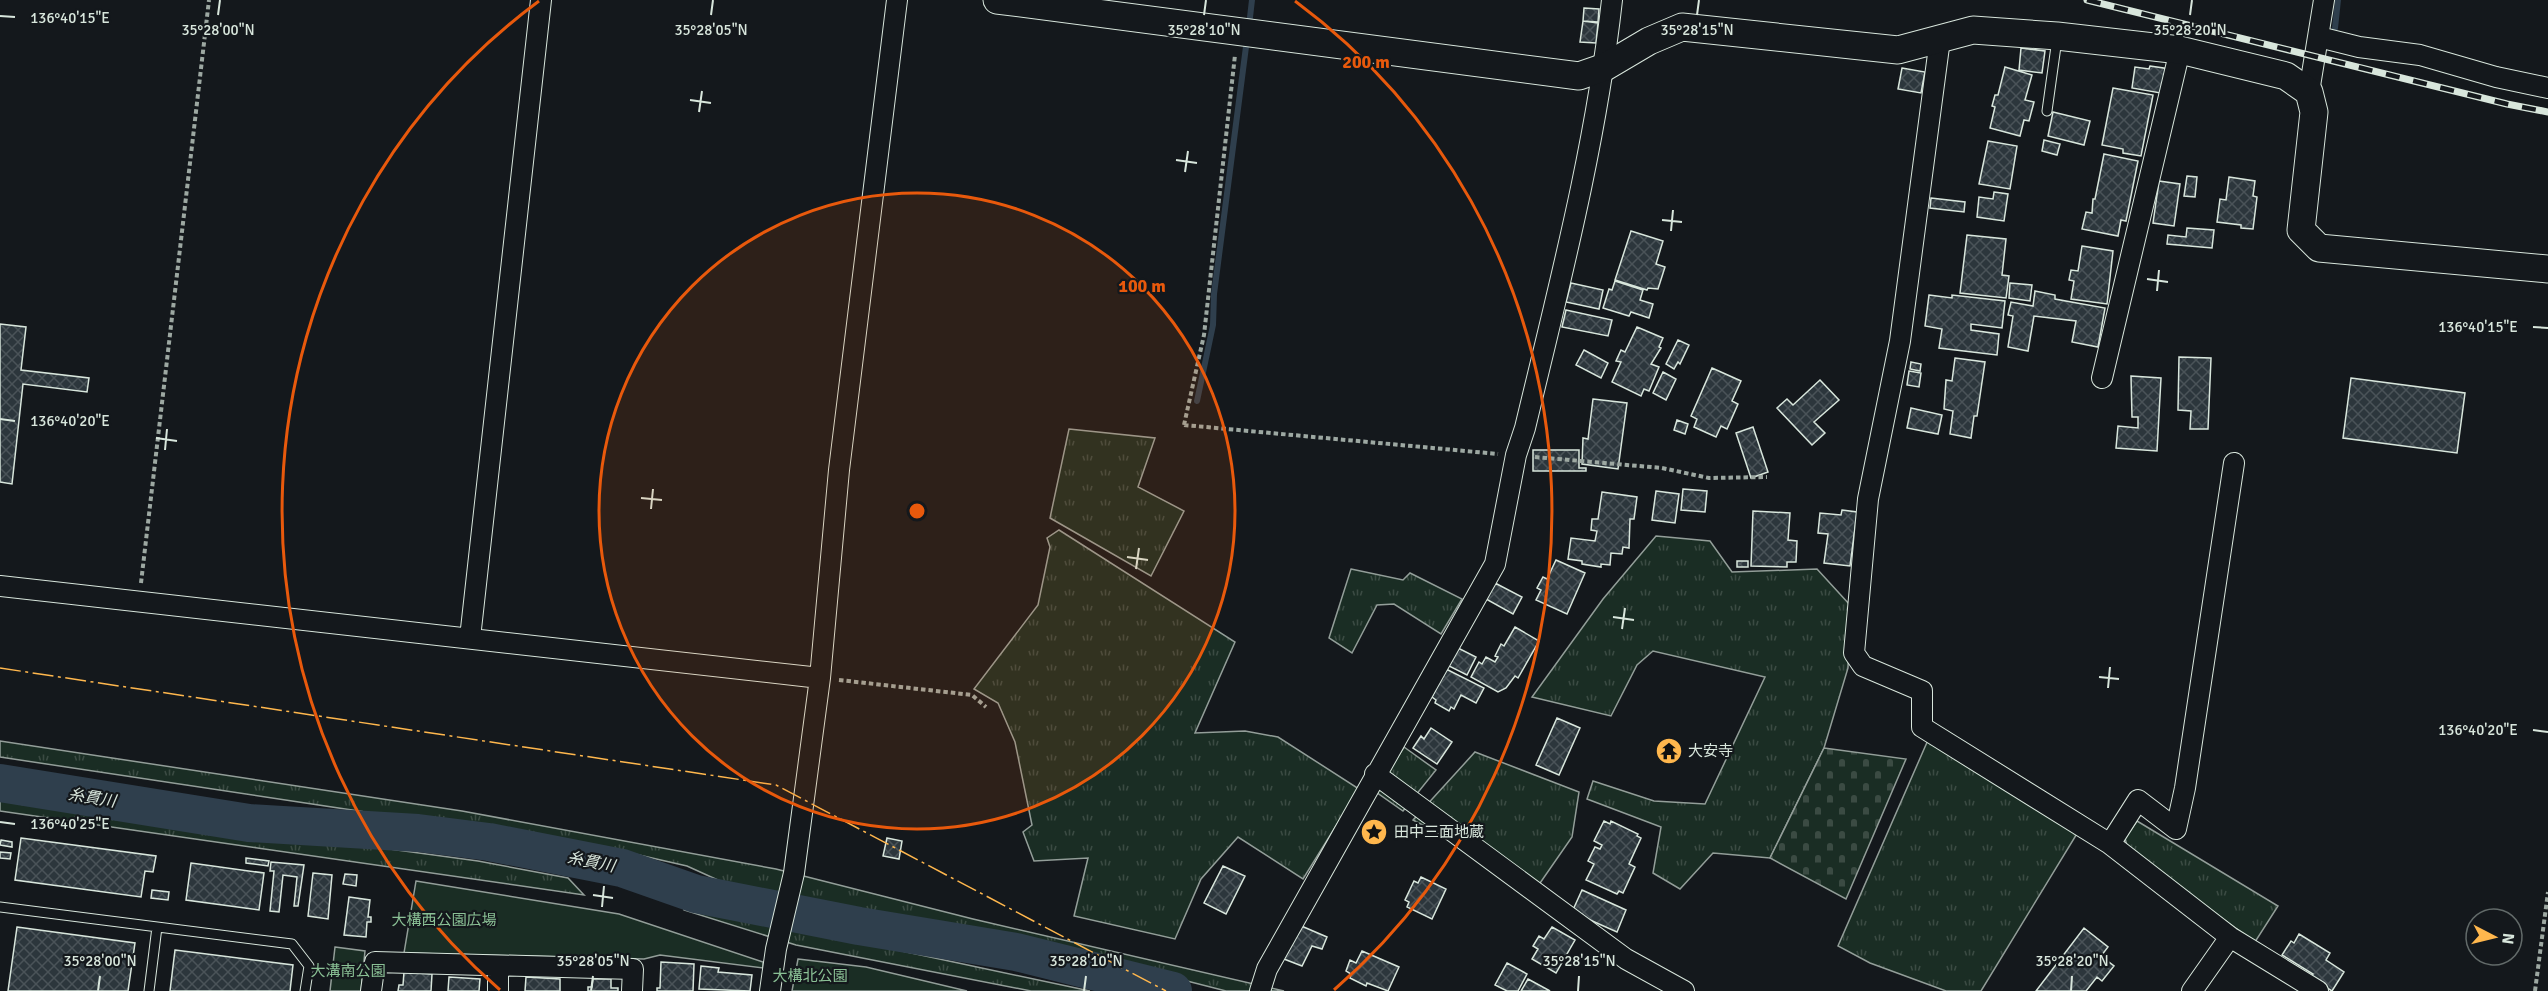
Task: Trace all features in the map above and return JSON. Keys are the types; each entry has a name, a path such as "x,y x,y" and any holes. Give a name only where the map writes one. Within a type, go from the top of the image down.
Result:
{"street":[{"path":"470,638 541,0"},
{"path":"770,991 776,949 794,873 820,678 839,470 897,0"},
{"path":"997,0 1579,76 1605,67 1649,41 1682,27 1898,50 1973,30 2057,36 2180,50 2286,76 2309,92"},
{"path":"1260,991 1267,969 1495,564 1516,455 1526,428 1582,188 1605,67 1612,0"},
{"path":"2324,0 2309,92 2314,112 2301,230 2319,248 2548,269"},
{"path":"2319,37 2359,47 2420,55 2496,77 2548,88"},
{"path":"1940,39 1900,341 1868,499 1854,653 1863,666 1922,691 1922,727 2110,844 2230,937 2318,991"},
{"path":"2102,378 2180,50"},
{"path":"2110,844 2138,800 2176,829 2185,788 2234,463"},
{"path":"0,586 820,678"},
{"path":"1375,774 1626,959 1684,991"},
{"path":"2192,991 2230,937"},
{"path":"371,991 375,962 633,969 632,991"},
{"path":"498,966 498,991"}],"lane":[{"path":"2047,111 2057,36"},
{"path":"0,907 292,944 309,966 305,991"},
{"path":"149,991 156,927"}],"path":[{"path":"139,601 209,0"},
{"path":"1238,33 1204,335 1183,423 1662,468 1709,478 1767,477"},
{"path":"820,678 972,695 986,707"},
{"path":"2535,991 2548,892"}],"green space":[{"path":"1069,429 1155,438 1138,487 1184,511 1151,576 1050,518"},
{"path":"1059,530 1235,642 1195,733 1245,731 1278,737 1359,789 1303,879 1238,837 1201,879 1175,939 1074,916 1088,858 1034,861 1023,832 1032,825 1015,742 998,703 974,689 1038,605 1050,547 1047,538"},
{"path":"1656,536 1710,541 1732,572 1817,569 1850,605 1848,668 1824,748 1770,858 1713,853 1680,889 1653,873 1661,827 1587,799 1593,781 1654,801 1705,804 1765,677 1653,651 1637,665 1611,716 1532,697 1603,599"},
{"path":"1351,569 1403,580 1410,573 1462,599 1441,634 1394,604 1377,605 1352,653 1329,638"},
{"path":"1928,740 2078,832 1981,991 1946,991 1870,963 1838,946"},
{"path":"0,741 462,811 776,869 973,919 1284,991 1226,991 1066,950 899,921 720,881 687,866 617,850 0,757"},
{"path":"1404,747 1436,770 1403,811 1376,792"},
{"path":"1824,748 1906,759 1846,899 1770,858"},
{"path":"1475,752 1579,792 1572,837 1538,886 1413,820"},
{"path":"0,789 221,821 316,839 478,861 568,878 584,895 0,811"},
{"path":"2137,821 2278,906 2255,942 2128,850 2125,838"},
{"name":"大構西公園広場","path":"416,881 619,914 763,962 763,968 660,955 644,959 404,953"},
{"path":"680,896 752,919 1090,991 1031,991 796,945 684,910"},
{"name":"大溝南公園","path":"335,947 365,951 361,991 330,991"},
{"name":"大構北公園","path":"798,959 866,967 967,991 792,991"}],"building":[{"path":"1584,8 1599,9 1598,22 1583,21"},
{"path":"1583,21 1598,23 1596,43 1580,42"},
{"path":"2021,48 2045,51 2042,73 2019,70"},
{"path":"2150,66 2170,69 2166,94 2132,88 2135,67 2149,69"},
{"path":"2005,67 2032,75 2025,100 2034,102 2029,121 2024,120 2020,136 1990,128 1995,107 1992,106 1995,95 1998,95"},
{"path":"1902,68 1925,72 1921,93 1898,89"},
{"path":"2113,88 2153,95 2141,156 2123,153 2123,149 2102,145"},
{"path":"2053,112 2090,121 2084,145 2048,136"},
{"path":"2044,140 2060,144 2057,155 2042,151"},
{"path":"1988,141 2017,146 2010,189 1979,184"},
{"path":"2104,154 2138,161 2126,221 2121,220 2118,236 2082,229 2086,212 2092,213 2093,199 2095,199"},
{"path":"2187,176 2197,177 2195,197 2184,196"},
{"path":"2229,177 2255,181 2253,196 2257,197 2253,229 2217,222 2220,199 2226,200"},
{"path":"2159,181 2180,184 2174,226 2153,223"},
{"path":"1994,192 2008,194 2004,221 1977,217 1979,197 1993,199"},
{"path":"1931,198 1965,202 1964,212 1930,208"},
{"path":"2187,228 2214,230 2212,248 2167,244 2168,235 2186,237"},
{"path":"1631,231 1663,241 1656,264 1665,267 1658,289 1648,288 1647,290 1615,280"},
{"path":"1967,235 2006,239 2002,275 2009,276 2006,298 1960,293"},
{"path":"2082,246 2113,251 2107,304 2071,299 2074,281 2069,280 2071,270 2078,271"},
{"path":"1615,281 1643,290 1640,300 1653,304 1649,318 1631,312 1629,316 1603,308 1609,289 1612,290"},
{"path":"1571,283 1603,290 1599,309 1566,302"},
{"path":"2010,283 2032,285 2030,301 2009,298"},
{"path":"2035,291 2055,295 2055,299 2105,308 2098,347 2072,342 2076,321 2034,316 2028,351 2008,347 2013,316 2008,315 2011,302 2033,306"},
{"path":"1929,295 1952,298 1952,295 2005,301 2002,328 1971,324 1971,330 1999,334 1997,355 1939,348 1942,329 1925,326"},
{"path":"1566,310 1612,320 1608,336 1562,327"},
{"path":"0,324 26,327 21,370 89,378 87,392 23,384 12,484 0,482"},
{"path":"1637,327 1663,338 1659,347 1661,348 1651,364 1659,367 1649,391 1644,389 1641,396 1612,382 1621,362 1616,361 1621,350 1625,352"},
{"path":"1678,340 1689,345 1680,364 1678,362 1674,369 1666,364"},
{"path":"1584,350 1608,363 1601,378 1576,365"},
{"path":"2179,357 2211,358 2208,429 2190,429 2191,411 2178,410"},
{"path":"1955,358 1985,362 1977,416 1974,416 1971,438 1950,434 1953,411 1944,409 1946,380 1952,381"},
{"path":"1911,362 1921,364 1920,371 1910,369"},
{"path":"1712,368 1741,381 1732,401 1738,404 1727,429 1721,426 1716,437 1694,427 1697,419 1691,416"},
{"path":"1909,371 1921,373 1919,387 1907,385"},
{"path":"1663,372 1676,379 1666,400 1653,393"},
{"path":"2131,376 2161,378 2157,451 2116,448 2118,426 2138,428 2138,417 2132,417"},
{"path":"2351,378 2465,393 2457,453 2343,438"},
{"path":"1820,380 1839,400 1814,422 1825,433 1812,445 1777,408 1787,399 1793,405"},
{"path":"1593,399 1627,403 1618,469 1582,464 1583,438 1588,439"},
{"path":"1911,408 1942,415 1938,434 1907,428"},
{"path":"1677,420 1688,424 1685,434 1674,430"},
{"path":"1753,427 1768,472 1751,478 1736,433"},
{"path":"1533,450 1579,450 1579,468 1586,468 1586,471 1533,471"},
{"path":"1683,489 1707,491 1705,512 1681,510"},
{"path":"1656,491 1679,494 1675,523 1652,520"},
{"path":"1602,492 1637,497 1634,519 1630,519 1629,548 1623,547 1622,554 1611,553 1610,565 1601,564 1601,567 1568,559 1571,538 1595,541 1597,531 1591,530 1592,519 1598,519"},
{"path":"1842,510 1857,512 1850,566 1824,563 1828,534 1818,533 1820,513 1841,515"},
{"path":"1753,511 1790,513 1788,540 1797,541 1796,562 1787,562 1787,567 1751,566"},
{"path":"1556,560 1585,573 1567,614 1536,600 1541,590 1537,588 1543,577 1547,579"},
{"path":"1737,561 1748,561 1748,567 1737,567"},
{"path":"1495,583 1522,597 1513,614 1486,599"},
{"path":"1515,627 1539,641 1518,678 1515,676 1506,688 1498,692 1471,677 1479,662 1482,664 1486,657 1495,662 1498,657 1495,656 1501,644 1504,646"},
{"path":"1456,647 1476,657 1467,675 1447,665"},
{"path":"1446,669 1484,688 1476,703 1461,695 1454,709 1451,707 1449,711 1435,703 1436,700 1432,697"},
{"path":"1557,718 1580,728 1559,775 1536,765"},
{"path":"1431,728 1452,742 1437,764 1413,748 1421,736 1424,739"},
{"path":"1604,821 1610,824 1611,821 1638,834 1637,836 1641,838 1629,864 1635,867 1623,893 1619,891 1617,894 1586,880 1594,864 1588,861 1595,847 1600,849 1602,845 1594,841"},
{"path":"21,838 156,856 153,872 145,871 141,897 15,880"},
{"path":"887,838 902,841 899,859 883,856"},
{"path":"1,840 12,842 12,847 0,845"},
{"path":"0,852 11,853 10,859 0,858"},
{"path":"246,858 269,861 268,866 246,863"},
{"path":"271,862 304,865 298,906 294,906 297,877 283,875 279,912 270,911 274,871 270,871"},
{"path":"191,863 264,873 259,910 186,900"},
{"path":"1223,866 1245,876 1226,914 1204,903"},
{"path":"313,873 332,875 328,919 308,916"},
{"path":"345,874 357,875 356,886 343,884"},
{"path":"1421,877 1446,889 1432,919 1407,907 1409,902 1405,900 1414,881 1418,883"},
{"path":"152,890 169,892 168,900 151,898"},
{"path":"1582,890 1626,910 1617,932 1572,912"},
{"path":"349,897 370,900 368,917 371,917 371,922 367,922 366,937 344,935"},
{"path":"1299,925 1327,937 1322,949 1312,946 1302,966 1284,959"},
{"path":"17,927 135,943 128,991 8,991"},
{"path":"1552,927 1575,940 1556,973 1532,959 1538,949 1533,946 1539,936 1544,939"},
{"path":"2084,928 2108,947 2101,956 2114,966 2102,981 2097,977 2086,991 2036,991"},
{"path":"2299,934 2330,953 2326,960 2344,972 2332,991 2311,978 2313,974 2282,955 2291,941 2294,943"},
{"path":"175,950 293,965 290,991 170,991"},
{"path":"1362,951 1399,967 1388,991 1367,983 1366,986 1350,978 1351,974 1346,971 1350,960 1356,963"},
{"path":"661,962 694,964 693,991 657,991 657,988 660,988"},
{"path":"1507,963 1527,974 1518,991 1507,991 1495,985"},
{"path":"701,966 719,968 718,972 752,975 750,991 699,989"},
{"path":"404,972 432,974 431,991 398,991 399,985 403,985"},
{"path":"449,977 480,979 479,991 448,991"},
{"path":"526,977 560,979 560,991 525,991"},
{"path":"593,979 611,979 611,988 618,988 618,991 588,991 588,987 592,987"},
{"path":"1528,979 1550,991 1521,991"}],"waterway":[{"path":"1249,26 1252,0"},
{"path":"2335,28 2338,0"},
{"path":"1197,401 1213,325 1214,294 1247,39"},
{"name":"糸貫川","path":"0,783 249,823 418,833 489,842 622,868 696,894 859,926 1016,952 1173,991"}],"railway":[{"path":"2087,0 2507,104 2548,112"}],"power":[{"path":"0,668 776,785 1166,991"}],"place":[{"name":"大安寺","path":"1669,751"},
{"name":"田中三面地蔵","path":"1374,832"}]}
